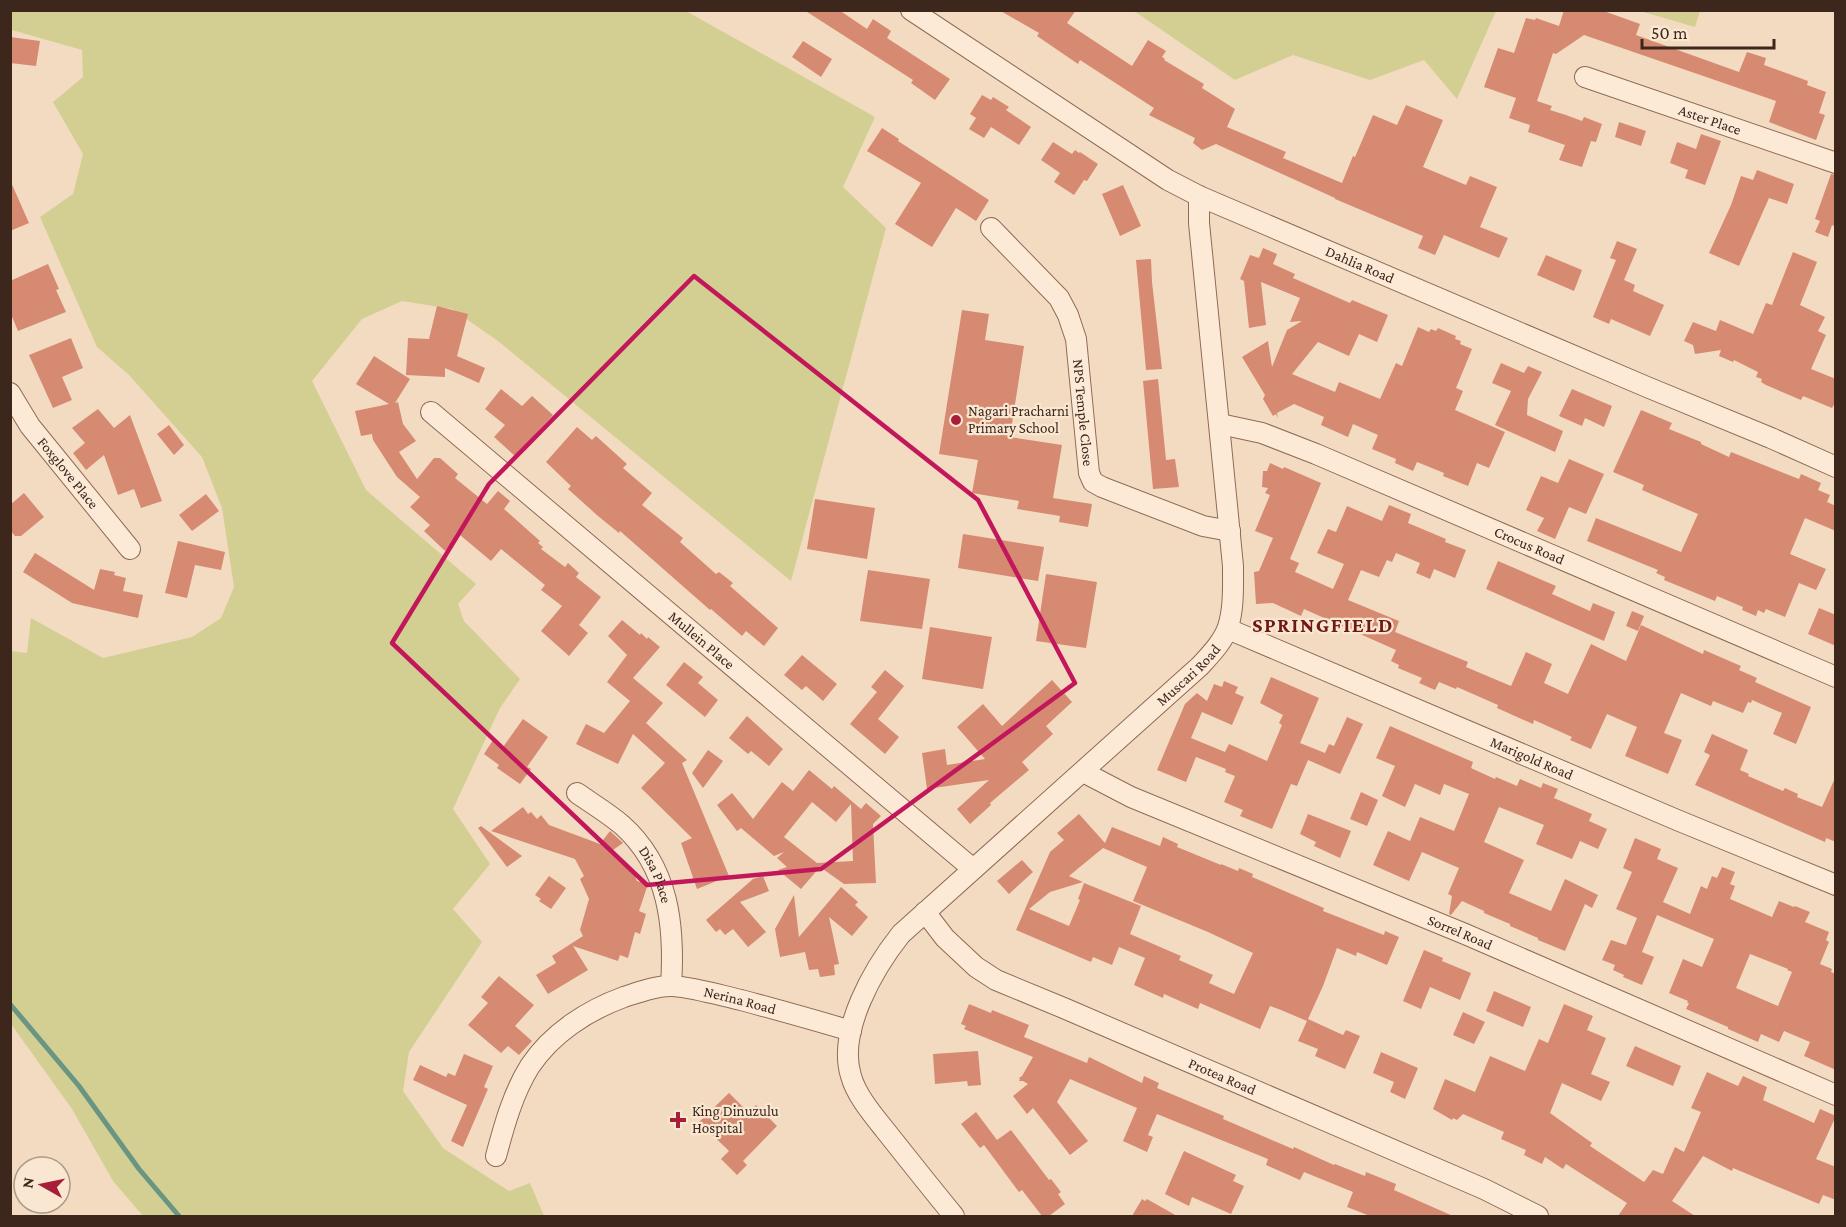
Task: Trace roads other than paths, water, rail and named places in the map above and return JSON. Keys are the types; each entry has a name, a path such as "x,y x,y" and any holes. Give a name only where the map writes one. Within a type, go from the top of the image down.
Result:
{"street":[{"name":"Dahlia Road","path":"911,10 1160,175 1199,196 1836,467"},
{"name":"Aster Place","path":"1585,78 1836,163"},
{"name":"Muscari Road","path":"851,1031 856,1013 885,954 901,934 1200,666 1216,648 1228,629 1232,608 1233,566 1199,223 1199,196"},
{"name":"NPS Temple Close","path":"991,228 1059,298 1068,315 1076,339 1089,473 1093,482 1203,526 1230,531"},
{"name":"Foxglove Place","path":"10,393 30,426 130,549"},
{"name":"Mullein Place","path":"430,412 973,869"},
{"name":"Crocus Road","path":"1220,424 1262,433 1316,454 1836,677"},
{"name":"Marigold Road","path":"1228,629 1836,885"},
{"name":"Sorrel Road","path":"1083,772 1131,796 1465,934 1836,1095"},
{"name":"Disa Place","path":"577,793 621,824 654,865 670,919 673,952 671,986"},
{"name":"Protea Road","path":"925,912 945,938 976,967 996,980 1484,1189 1538,1216"},
{"name":"Nerina Road","path":"496,1156 516,1095 530,1066 547,1046 581,1016 640,992 671,986 733,998 851,1031"},
{"path":"851,1031 848,1054 851,1078 870,1110 954,1216"}],"waterway":[{"path":"10,1004 79,1086 139,1169 179,1216"}],"place":[{"name":"Nagari Pracharni Primary School","path":"956,420"},
{"name":"King Dinuzulu Hospital","path":"678,1120"}],"district":[{"name":"SPRINGFIELD","path":"1323,625"}]}
